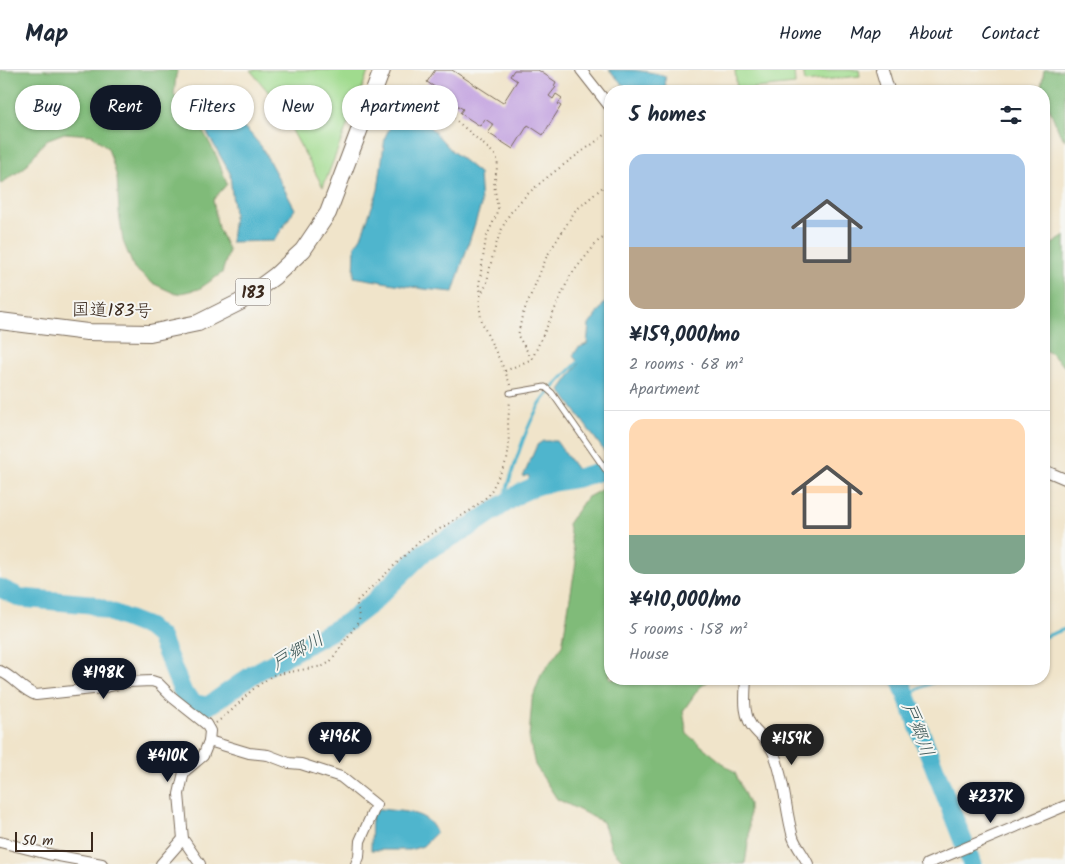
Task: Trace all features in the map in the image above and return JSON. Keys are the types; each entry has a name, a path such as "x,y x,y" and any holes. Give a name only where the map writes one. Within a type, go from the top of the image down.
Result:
{"highway":[{"name":"国道183号","path":"0,321 87,332 150,332 198,323 240,302 275,276 304,250 328,213 382,70"}],"street":[{"path":"581,70 604,99"},
{"path":"882,70 883,85"},
{"path":"1050,473 1065,479"},
{"path":"0,671 8,675 27,692 36,695 102,688 127,682 152,681 158,683 206,724 210,731 209,741 203,756 184,772 179,794 183,839 200,864"},
{"path":"746,685 745,709 748,721 768,742 773,752 780,771 794,838 808,864"},
{"path":"209,741 249,753 268,755 288,763 301,764 340,777 376,805 360,841 359,857 356,864"},
{"path":"927,864 1065,806"},
{"path":"162,864 183,839"},
{"path":"0,842 48,854 102,864"}],"lane":[{"path":"510,394 545,387 552,394 604,469"}],"path":[{"path":"212,726 231,711 252,690 273,675 323,666 330,662 359,621 360,616 356,602 420,541 471,510 489,495 507,460 509,451 510,386 481,318 481,293 479,285 486,238 498,208 494,185 498,162 496,156 490,150 458,122"},
{"path":"481,293 486,287 491,260 499,236 507,219 520,202 604,136"},
{"path":"532,359 518,336 522,316 547,256 575,211 604,186"},
{"path":"505,371 532,359 570,276 599,240 604,238"}],"green space":[{"path":"0,70 178,70 175,85 171,85 171,130 203,130 217,157 227,184 213,200 218,228 229,251 222,273 199,289 176,294 152,283 134,268 123,241 117,177 108,148 92,135 64,133 46,140 24,168 0,184"},
{"path":"250,70 369,70 363,85 342,85 342,130 345,130 323,187 292,130 332,130 332,85 264,85 264,87"},
{"path":"735,70 794,70 795,84 736,85"},
{"path":"803,70 859,70 860,76 805,82"},
{"path":"1044,70 1065,70 1065,140 1060,134 1050,110 1050,85 1042,85"},
{"path":"1065,236 1065,367 1050,353 1050,245"},
{"path":"604,488 604,685 703,685 683,711 687,734 735,773 749,804 749,837 745,864 626,864 612,849 603,822 557,799 535,765 529,738 532,700 541,675 562,646 576,562 568,524 586,498"}],"water":[{"path":"609,70 645,71 665,76 666,85 623,85"},
{"path":"205,130 247,130 261,146 295,209 274,241 231,242 234,215 230,173"},
{"path":"388,130 433,130 452,151 479,173 481,205 453,292 354,277 355,246 361,237 378,190 385,137"},
{"path":"604,304 604,451 560,390 579,363 573,356 578,348 587,344 589,325"},
{"path":"543,441 556,441 578,471 543,477 526,484 530,480 528,475 523,477 537,445"},
{"path":"381,809 421,816 432,825 436,833 423,846 410,850 371,850 372,810"}],"building":[{"path":"435,70 452,70 503,103 517,81 510,76 514,70 538,70 556,82 554,86 556,87 549,96 553,99 556,94 562,98 558,104 561,106 543,135 528,125 513,149 488,133 494,125 485,119 480,126 460,113 463,109 458,106 458,85 432,85 427,82"}],"waterway":[{"path":"502,504 533,416 558,382 580,360"},
{"name":"戸郷川","path":"0,588 21,598 90,604 148,627 160,637 184,695 196,704 208,706 255,673 346,623 372,603 423,553 473,525 520,493 538,485 604,471"},
{"path":"1050,635 1065,629"},
{"name":"戸郷川","path":"902,685 972,864"},
{"path":"905,695 928,685"}]}
